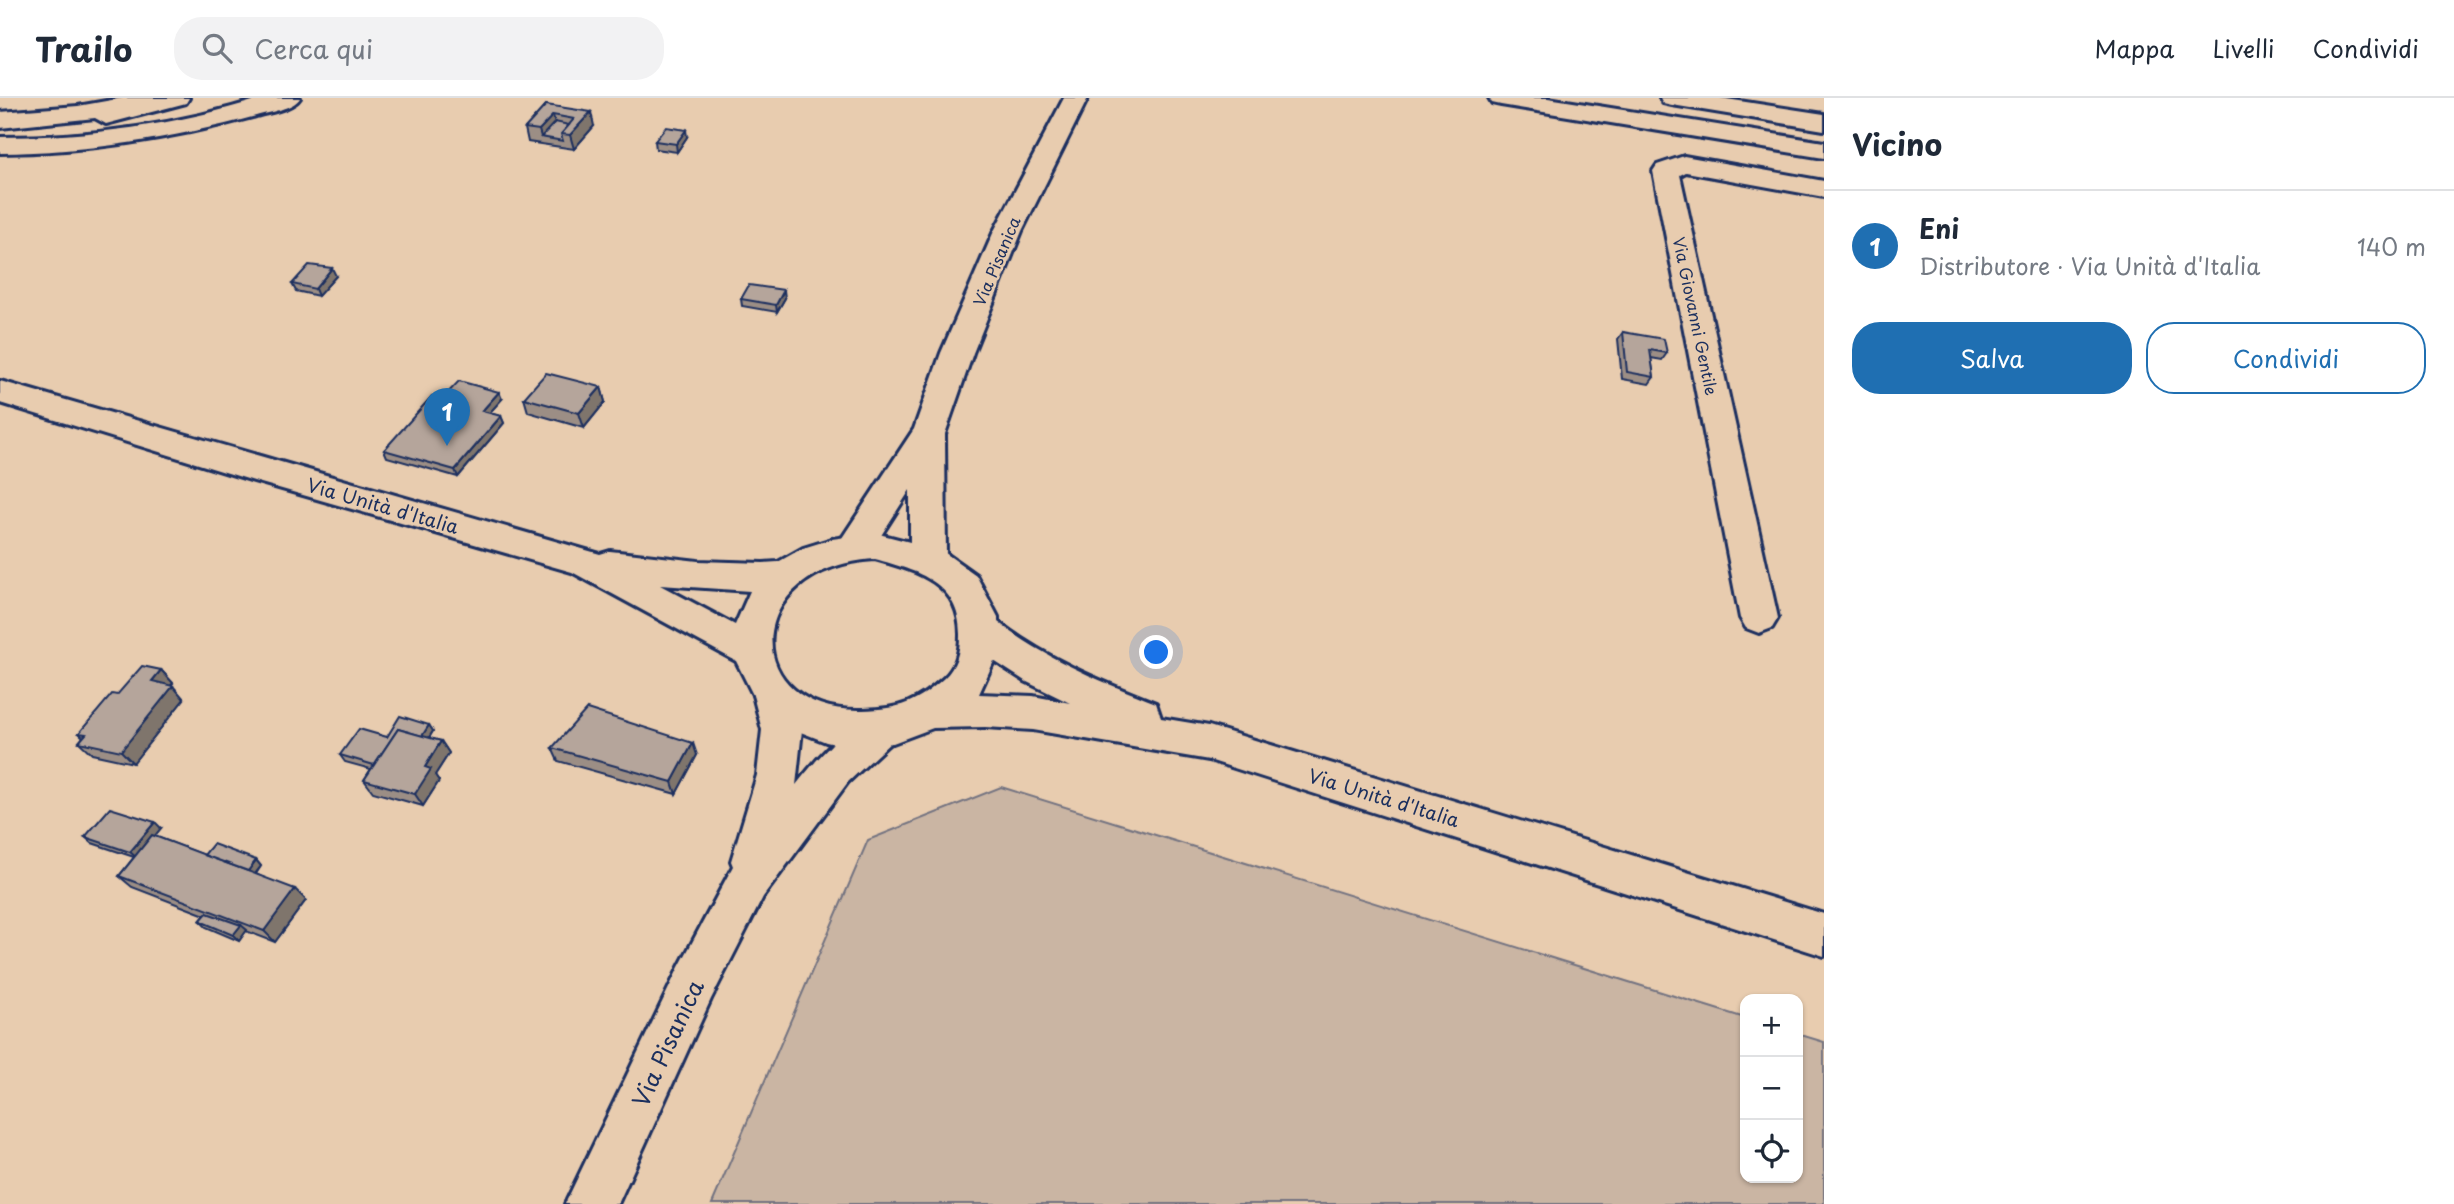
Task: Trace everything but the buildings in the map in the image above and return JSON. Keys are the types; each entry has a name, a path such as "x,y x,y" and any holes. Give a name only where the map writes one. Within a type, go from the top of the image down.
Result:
{"main road":[{"path":"0,120 78,114 154,98"},
{"path":"0,128 73,122 138,110 177,98"},
{"path":"0,145 49,144 133,135 216,119 288,98"},
{"name":"Via Pisanica","path":"855,547 930,431 957,353 1008,231 1076,98"},
{"path":"1501,98 1824,150"},
{"path":"1672,98 1824,122"},
{"name":"Via Giovanni Gentile","path":"1759,618 1666,170 1684,164 1824,189"},
{"name":"Via Unità d'Italia","path":"0,392 252,468 584,562 751,651"},
{"name":"Via Pisanica","path":"928,559 927,487 930,431"},
{"path":"855,547 893,548 928,559 950,572 967,589 978,609 983,631 982,649 976,667 951,699 934,712 908,723 878,729 838,727 802,715 773,695 759,674 751,651 751,634 761,602 785,575 806,561 855,547"},
{"path":"584,562 697,577 785,575"},
{"path":"983,631 1008,653 1059,682 1209,743"},
{"name":"Via Pisanica","path":"747,883 778,775 782,730 773,695"},
{"name":"Via Unità d'Italia","path":"934,712 985,710 1033,713 1209,743 1824,935"},
{"name":"Via Pisanica","path":"591,1204 695,983 747,883 834,769 878,729"}],"shaded area":[{"path":"1001,787 1740,1016 1740,1183 1803,1183 1803,1036 1824,1042 1824,1204 712,1204 868,840"}],"place":[{"name":"Eni","path":"447,446"}]}
